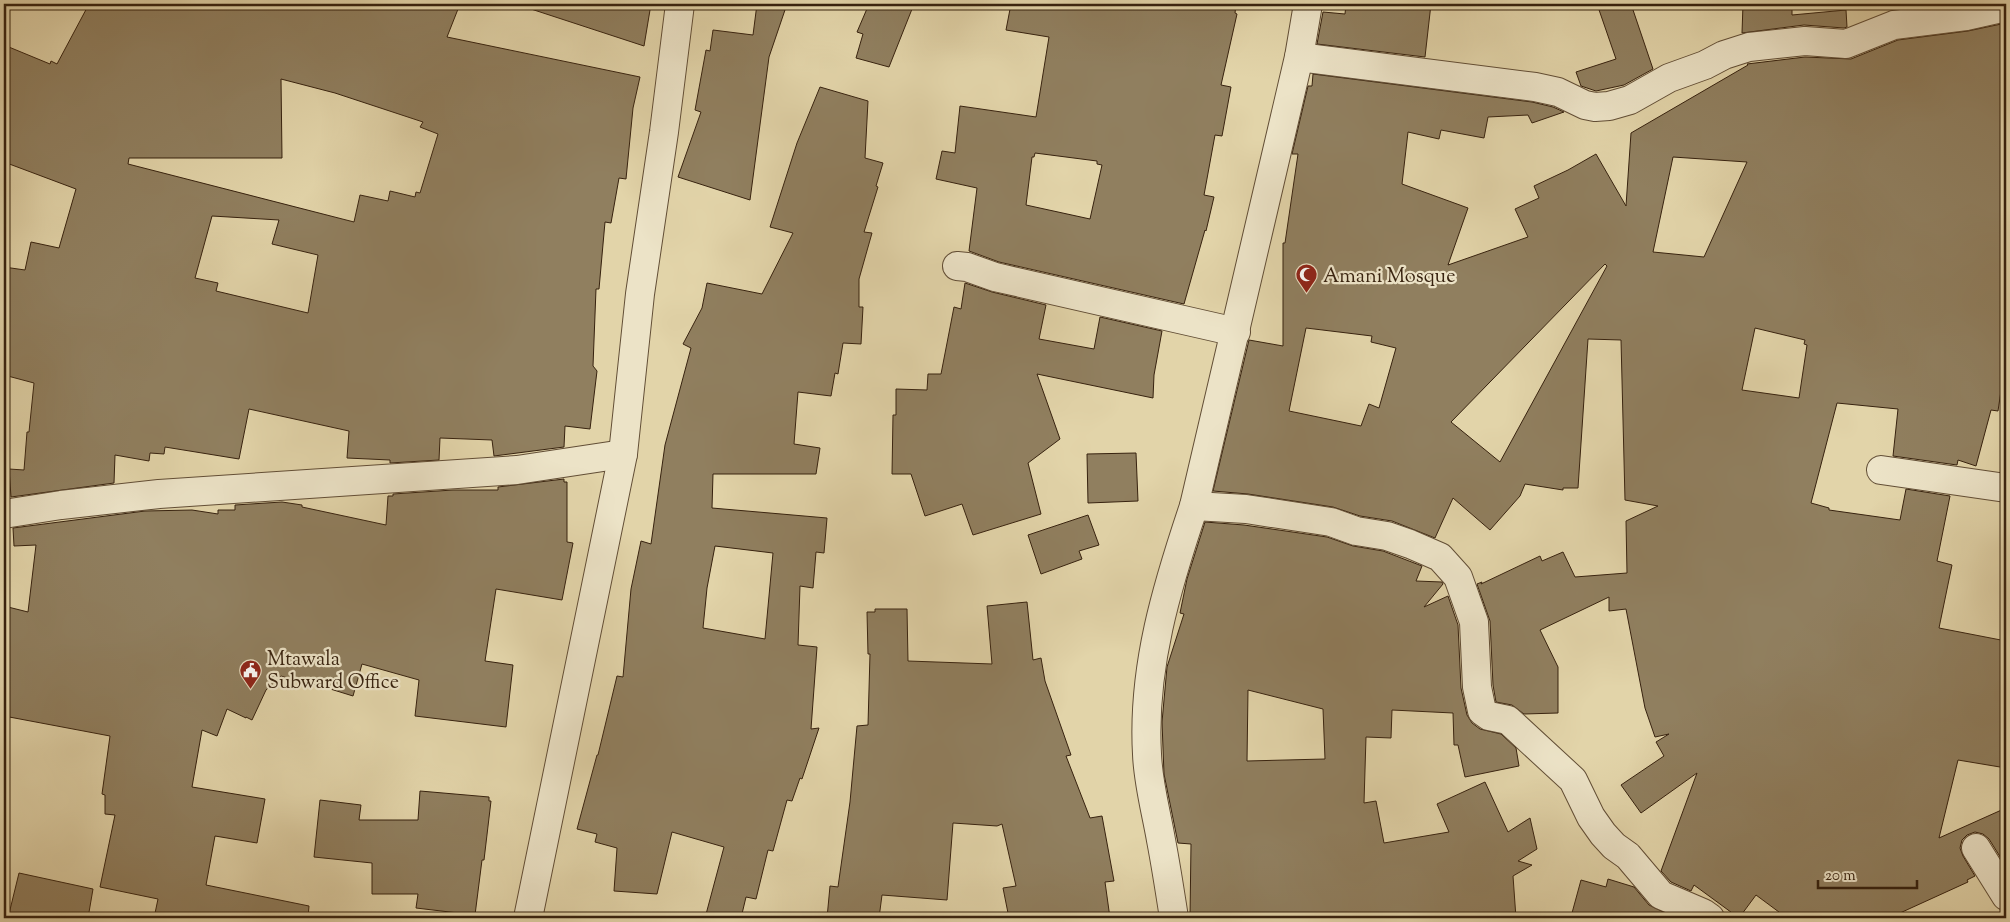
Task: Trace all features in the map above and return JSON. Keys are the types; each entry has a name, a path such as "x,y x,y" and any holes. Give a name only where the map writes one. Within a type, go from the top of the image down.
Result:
{"street":[{"path":"528,918 623,454 640,294 664,132 680,4"},
{"path":"1174,918 1150,783 1147,754 1147,715 1153,647 1171,577 1194,506 1236,332 1298,57 1308,4"},
{"path":"1298,57 1535,87 1558,92 1585,105 1595,107 1609,106 1630,100 1669,78 1705,65 1724,55 1749,47 1805,40 1846,44 1894,25 1966,16 2006,7"},
{"path":"957,266 995,277 1236,332"},
{"path":"4,514 61,505 158,494 517,470 623,454"},
{"path":"1881,470 2006,488"},
{"path":"1194,506 1246,509 1331,522 1356,530 1395,538 1440,557 1458,576 1474,622 1477,687 1482,711 1489,716 1508,720 1573,780 1591,817 1602,834 1628,856 1661,895 1703,912 1710,918"},
{"path":"1976,848 2006,896"}],"building":[{"path":"89,4 460,4 447,37 640,77 633,108 626,179 619,178 611,223 605,222 599,289 596,289 593,366 597,371 590,429 565,426 564,447 494,456 492,440 440,438 439,460 390,463 390,460 347,458 349,431 249,409 239,459 165,447 164,454 150,453 149,461 115,455 114,483 11,497 9,469 24,470 34,383 4,375 4,267 25,270 31,242 59,248 76,189 4,162 4,45 50,64 51,61 57,64","holes":["281,79 335,93 423,122 420,127 438,134 420,193 416,192 415,197 390,191 388,201 360,195 354,222 128,164 129,158 282,158","212,216 279,220 272,244 318,255 308,313 216,291 218,283 195,278"]},
{"path":"532,4 651,4 644,46 531,9"},
{"path":"757,4 787,4 769,57 750,200 678,177 701,112 695,110 706,50 710,51 713,30 753,35"},
{"path":"869,4 914,4 889,67 856,58 863,34 857,32"},
{"path":"1011,4 1236,4 1235,13 1237,14 1221,85 1231,87 1222,136 1215,135 1204,195 1214,197 1184,304 999,262 969,251 977,188 936,179 942,151 955,153 960,106 1036,117 1049,37 1006,30","holes":["1035,153 1097,161 1097,164 1102,165 1090,219 1026,205 1032,157 1034,157"]},
{"path":"1346,4 1431,4 1425,57 1317,44 1323,12 1345,14"},
{"path":"1597,4 1631,4 1653,69 1624,85 1596,91 1581,86 1576,72 1616,59"},
{"path":"1743,4 1792,4 1792,15 1846,10 1847,27 1804,25 1742,33"},
{"path":"2006,23 2006,357 1998,411 1991,410 1976,466 1958,460 1957,465 1893,456 1898,409 1837,403 1811,503 1829,508 1829,510 1900,520 1906,489 1950,496 1937,561 1952,565 1939,628 2006,641 2006,768 1958,760 1939,838 2006,808 2006,862 2004,863 1989,839 1983,834 1975,832 1967,835 1962,840 1960,848 1975,876 1967,880 1968,882 1889,918 1787,918 1756,895 1739,918 1694,885 1691,891 1671,882 1661,871 1697,773 1641,813 1621,785 1664,756 1656,742 1669,734 1655,737 1645,708 1626,609 1609,611 1609,597 1540,630 1558,667 1558,713 1524,714 1512,705 1496,702 1493,685 1490,621 1477,584 1482,582 1481,584 1540,556 1542,561 1563,552 1575,577 1627,573 1626,521 1658,506 1625,500 1621,340 1588,339 1578,488 1563,488 1563,490 1525,484 1520,496 1490,530 1453,498 1435,538 1392,521 1360,516 1333,507 1248,494 1213,491 1249,340 1283,346 1283,243 1285,243 1298,154 1292,154 1308,86 1312,86 1313,74 1532,102 1564,112 1532,123 1528,115 1488,117 1484,138 1441,130 1439,139 1408,132 1402,184 1468,208 1448,265 1528,237 1515,209 1539,198 1534,186 1596,154 1626,206 1631,133 1747,64 1805,57 1851,59 1898,40 1968,31","holes":["1673,157 1747,162 1704,257 1653,252","1605,264 1607,266 1500,462 1451,422","1306,328 1372,336 1371,342 1396,348 1379,408 1369,404 1361,426 1289,411","1755,328 1805,340 1804,344 1807,345 1799,398 1742,390"]},
{"path":"820,87 868,101 865,158 883,163 876,186 878,187 864,232 872,233 859,279 859,307 863,307 861,344 843,343 838,374 835,373 831,396 798,392 794,444 820,448 816,474 713,474 712,508 827,518 824,553 816,552 813,588 800,586 798,645 817,647 811,729 819,728 802,779 800,778 792,801 787,800 773,851 768,850 756,899 746,897 741,918 705,918 724,847 672,832 657,894 614,891 617,848 595,842 597,834 577,829 598,755 617,676 623,677 631,589 641,541 651,544 665,445 691,348 683,344 702,308 707,283 762,294 793,233 770,227 797,143","holes":["715,546 773,553 765,639 703,628 707,588"]},
{"path":"965,283 992,292 1046,305 1039,339 1094,349 1100,317 1162,331 1154,375 1153,398 1037,374 1060,439 1028,463 1041,514 973,535 962,504 925,516 911,474 892,474 893,415 896,415 896,389 927,390 928,374 941,374 954,307 961,309"},
{"path":"1136,453 1138,501 1088,503 1087,454"},
{"path":"564,479 564,482 567,482 567,542 573,543 562,600 496,589 485,661 513,665 506,727 415,716 419,680 362,664 353,696 298,679 297,681 281,676 266,690 252,720 227,709 217,736 202,730 192,787 265,799 257,843 215,836 206,885 309,906 308,918 154,918 158,899 100,887 115,815 105,814 105,795 102,794 110,736 4,716 4,606 28,612 36,545 14,546 13,528 145,511 192,510 218,514 218,510 235,510 235,505 282,502 386,525 388,496 393,496 393,494 453,490 498,490 498,487"},
{"path":"1088,515 1099,545 1079,551 1082,559 1041,574 1028,535"},
{"path":"1205,522 1244,525 1327,537 1353,546 1383,551 1422,566 1416,581 1442,582 1443,584 1424,607 1448,596 1458,625 1461,688 1467,715 1472,723 1480,729 1501,734 1516,748 1519,766 1465,777 1458,745 1454,745 1453,713 1392,710 1391,738 1366,737 1364,803 1376,801 1384,843 1449,832 1437,804 1485,782 1508,832 1530,818 1537,849 1518,861 1532,865 1513,876 1516,918 1190,918 1191,844 1178,843 1164,774 1162,722 1167,667 1184,614 1180,613 1187,579","holes":["1248,690 1323,709 1325,759 1247,761"]},
{"path":"1027,602 1033,660 1041,658 1045,681 1071,755 1066,756 1090,818 1102,816 1114,881 1105,882 1110,918 1009,918 1003,888 1016,886 1002,824 997,826 953,823 947,900 882,895 879,918 827,918 830,886 838,887 850,802 857,726 868,725 870,654 868,654 867,612 875,612 875,609 907,609 908,661 992,664 987,606"},
{"path":"420,791 489,797 489,801 491,801 475,915 416,908 418,894 372,894 372,863 314,857 320,800 361,805 359,820 418,820"},
{"path":"19,873 93,889 88,918 8,918"},
{"path":"1608,879 1634,887 1649,905 1676,918 1575,918 1576,914 1572,913 1581,880 1606,887"}],"place":[{"name":"Amani Mosque","path":"1307,294"},
{"name":"Mtawala Subward Office","path":"251,689"}]}
